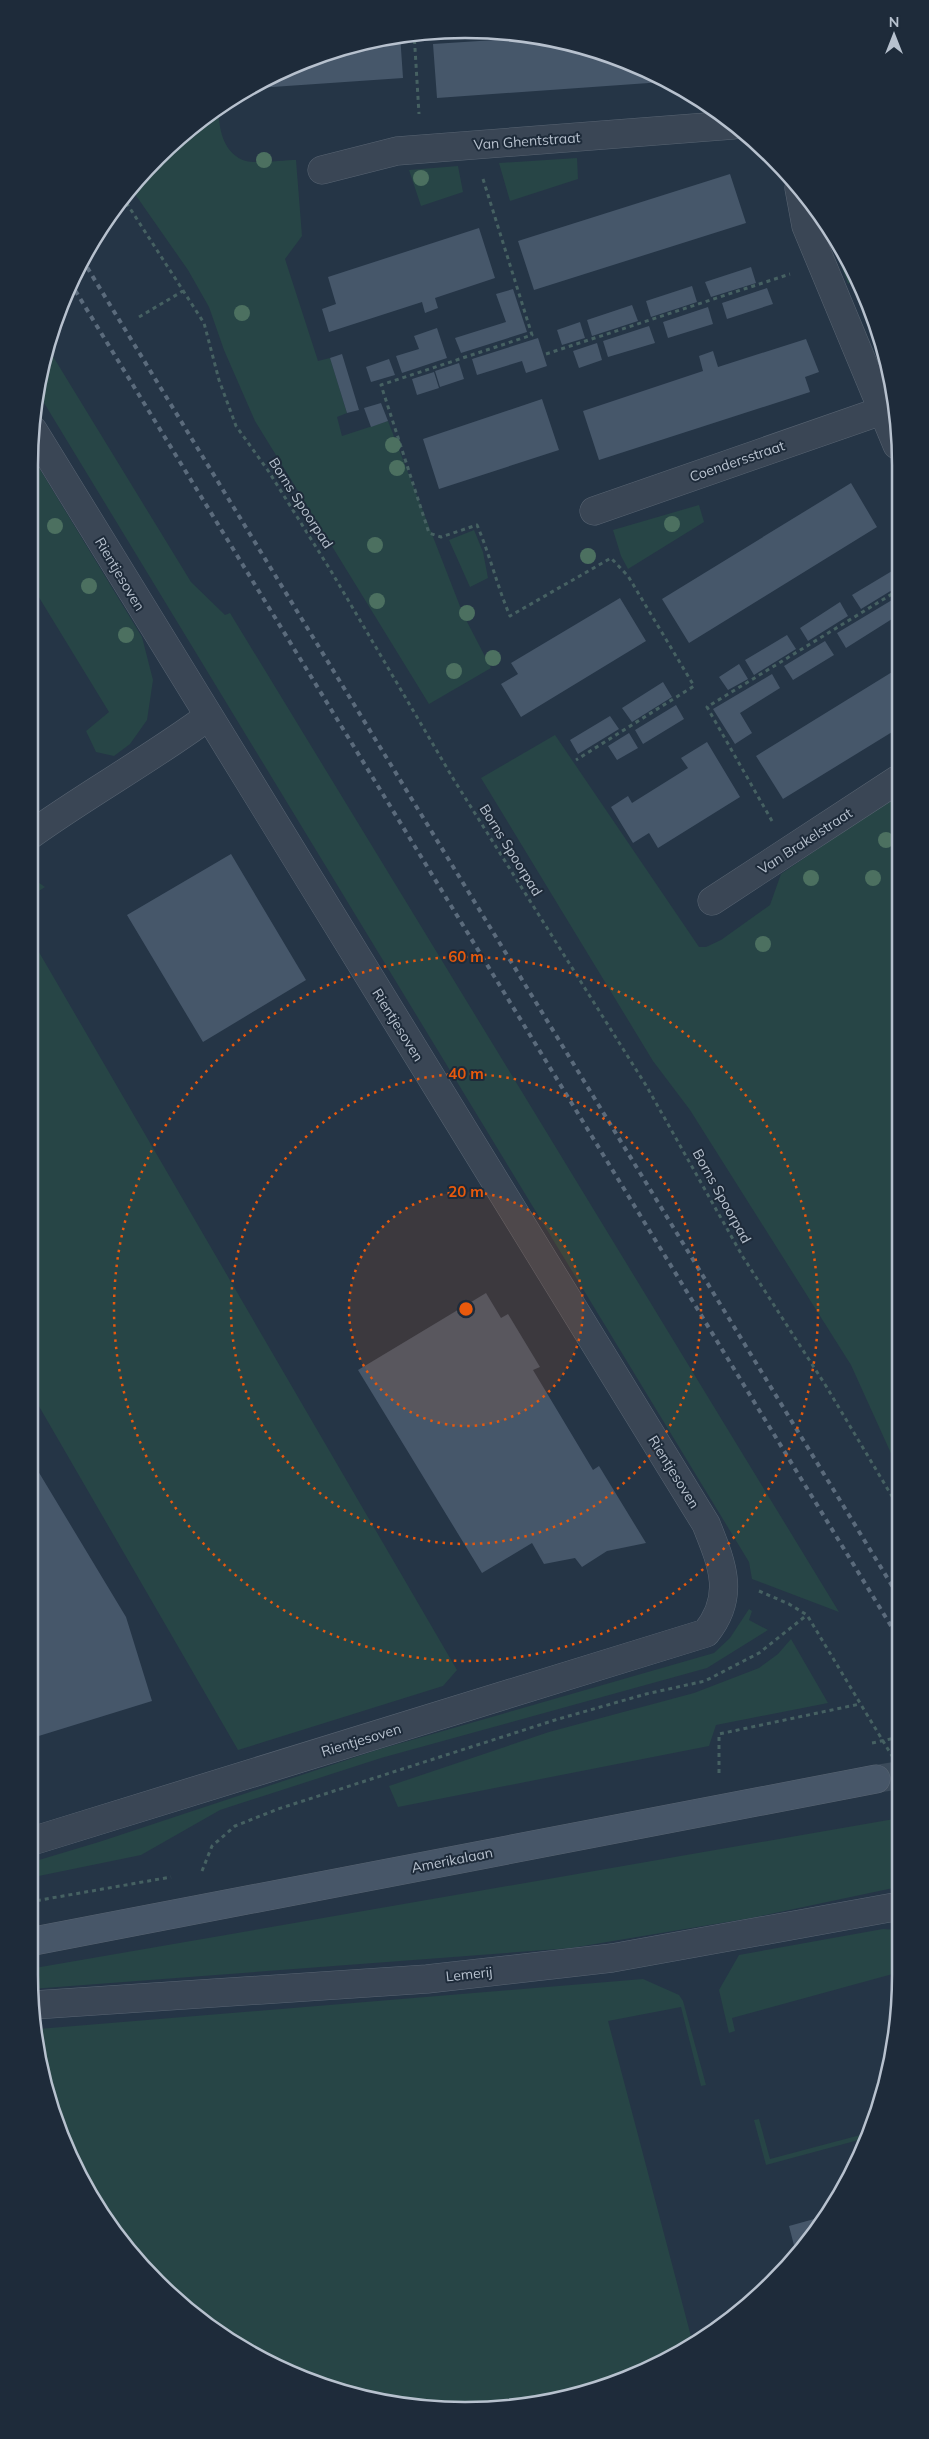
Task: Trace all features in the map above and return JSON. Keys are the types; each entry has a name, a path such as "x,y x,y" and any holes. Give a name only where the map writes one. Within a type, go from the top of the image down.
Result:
{"main road":[{"name":"Amerikalaan","path":"38,1940 888,1774"}],"street":[{"name":"Van Ghentstraat","path":"322,170 397,151 724,126"},
{"path":"802,204 806,226 890,431"},
{"name":"Coendersstraat","path":"594,511 881,411"},
{"name":"Rientjesoven","path":"38,438 706,1524 721,1561 725,1590 717,1619 706,1633 38,1839"},
{"path":"38,830 75,803 163,748 209,716"},
{"name":"Van Brakelstraat","path":"712,901 892,783"},
{"name":"Lemerij","path":"38,2006 427,1978 602,1959 892,1907"}],"path":[{"path":"415,40 421,149"},
{"path":"473,146 532,335 380,384 429,533 441,537 478,525 496,582 510,616 611,558 628,576 694,686 576,760"},
{"name":"Borns Spoorpad","path":"127,204 204,323 220,380 236,426 269,472 331,571 454,780 646,1088 744,1257 826,1386 892,1496"},
{"path":"546,354 821,264"},
{"path":"138,317 183,291"},
{"path":"789,851 707,707 892,594"},
{"path":"725,1590 758,1590 789,1604 807,1615 866,1713 888,1774"},
{"path":"193,1873 202,1871 212,1846 235,1826 278,1809 555,1720 646,1694 705,1681 759,1652 807,1615"},
{"path":"719,1773 719,1734 860,1704"},
{"path":"38,1900 173,1876"}],"green space":[{"path":"219,115 224,139 232,153 238,158 257,162 296,160 302,236 285,259 318,361 330,358 347,413 337,417 342,436 388,421 463,614 491,668 429,704 255,421 224,350 209,307 188,270 135,194 183,143"},
{"path":"577,158 578,179 510,201 499,163"},
{"path":"458,166 463,192 421,206 409,170"},
{"path":"840,263 850,283 848,284"},
{"path":"52,355 191,582 225,615 230,613 839,1612 752,1579 749,1562 43,400"},
{"path":"38,466 142,637 153,680 147,720 130,744 114,756 96,752 86,731 109,712 38,596"},
{"path":"699,505 704,522 628,569 621,556 613,530"},
{"path":"474,530 483,552 488,578 470,587 449,540"},
{"path":"555,735 699,947 706,947 721,940 770,905 781,874 892,798 892,1456 851,1365 690,1110 653,1061 481,778"},
{"path":"38,882 45,887 38,891"},
{"path":"38,950 457,1670 443,1686 238,1750 38,1405"},
{"path":"749,1609 752,1611 749,1620 768,1630 707,1668 381,1758 220,1810 141,1855 38,1876 38,1860 377,1750 714,1653 730,1638"},
{"path":"791,1639 828,1703 716,1725 709,1746 398,1807 389,1786 549,1732 694,1693 759,1668 778,1654"},
{"path":"892,1819 892,1888 751,1918 571,1948 38,1988 38,1967"},
{"path":"883,1929 892,1930 892,1974 732,2018 735,2031 729,2033 719,1990 739,1955"},
{"path":"643,1979 679,1995 683,2001 706,2085 701,2086 681,2007 608,2021 691,2336 628,2369 602,2379 548,2393 492,2401 464,2402 409,2398 354,2387 301,2369 227,2330 183,2296 143,2256 109,2212 82,2163 60,2112 52,2085 41,2029"},
{"path":"759,2119 770,2159 860,2135 858,2140 766,2165 754,2120"}],"building":[{"path":"504,39 520,41 575,52 602,60 654,83 437,98 433,44"},
{"path":"401,43 403,78 265,88 327,60 354,52"},
{"path":"730,174 746,223 534,290 518,241"},
{"path":"479,228 495,278 435,298 438,308 425,313 422,302 329,332 322,309 336,304 328,277"},
{"path":"751,267 756,283 711,297 705,282"},
{"path":"692,286 697,302 651,317 646,301"},
{"path":"767,288 773,304 727,319 722,303"},
{"path":"513,289 527,332 461,353 455,338 506,322 496,294"},
{"path":"632,305 638,321 592,336 587,320"},
{"path":"708,307 713,324 668,338 663,322"},
{"path":"580,322 585,338 562,345 557,330"},
{"path":"649,326 655,343 608,357 603,341"},
{"path":"437,328 447,358 402,373 396,356 419,349 414,336"},
{"path":"538,338 547,366 526,373 522,361 477,375 472,359"},
{"path":"806,339 819,372 805,377 810,392 599,460 583,411 703,371 699,356 713,351 718,367"},
{"path":"597,343 602,360 579,368 573,351"},
{"path":"342,354 359,410 347,413 330,358"},
{"path":"389,359 395,375 371,382 366,367"},
{"path":"459,363 464,379 440,387 435,371"},
{"path":"434,372 439,388 417,395 412,379"},
{"path":"542,399 559,450 439,489 423,439"},
{"path":"381,403 388,421 371,427 364,408"},
{"path":"851,483 877,527 689,643 662,599"},
{"path":"892,571 892,590 861,609 852,595"},
{"path":"620,598 646,641 521,717 501,684 518,674 511,663"},
{"path":"892,600 892,619 846,648 837,633"},
{"path":"840,602 848,616 808,641 800,628"},
{"path":"787,635 796,649 754,675 745,660"},
{"path":"825,641 834,655 793,680 784,666"},
{"path":"739,664 748,679 728,690 719,677"},
{"path":"892,672 892,732 783,799 756,756"},
{"path":"772,674 780,688 740,713 752,733 735,744 713,709"},
{"path":"663,682 672,697 632,722 622,708"},
{"path":"676,705 684,719 643,744 635,730"},
{"path":"610,716 619,729 578,754 570,740"},
{"path":"629,733 638,748 617,760 608,746"},
{"path":"707,742 740,797 658,848 649,833 633,843 611,807 628,796 632,803 688,768 681,758"},
{"path":"231,854 306,980 203,1042 127,915"},
{"path":"486,1293 501,1318 508,1314 540,1367 533,1370 593,1470 599,1466 646,1543 607,1551 582,1567 575,1558 544,1564 532,1543 482,1573 358,1370"},
{"path":"38,1471 126,1617 152,1701 38,1736"},
{"path":"815,2219 794,2246 789,2226"}],"tunnel":[{"path":"876,1779 892,1776"}],"railway":[{"path":"87,267 892,1586"},
{"path":"75,290 892,1628"}]}
